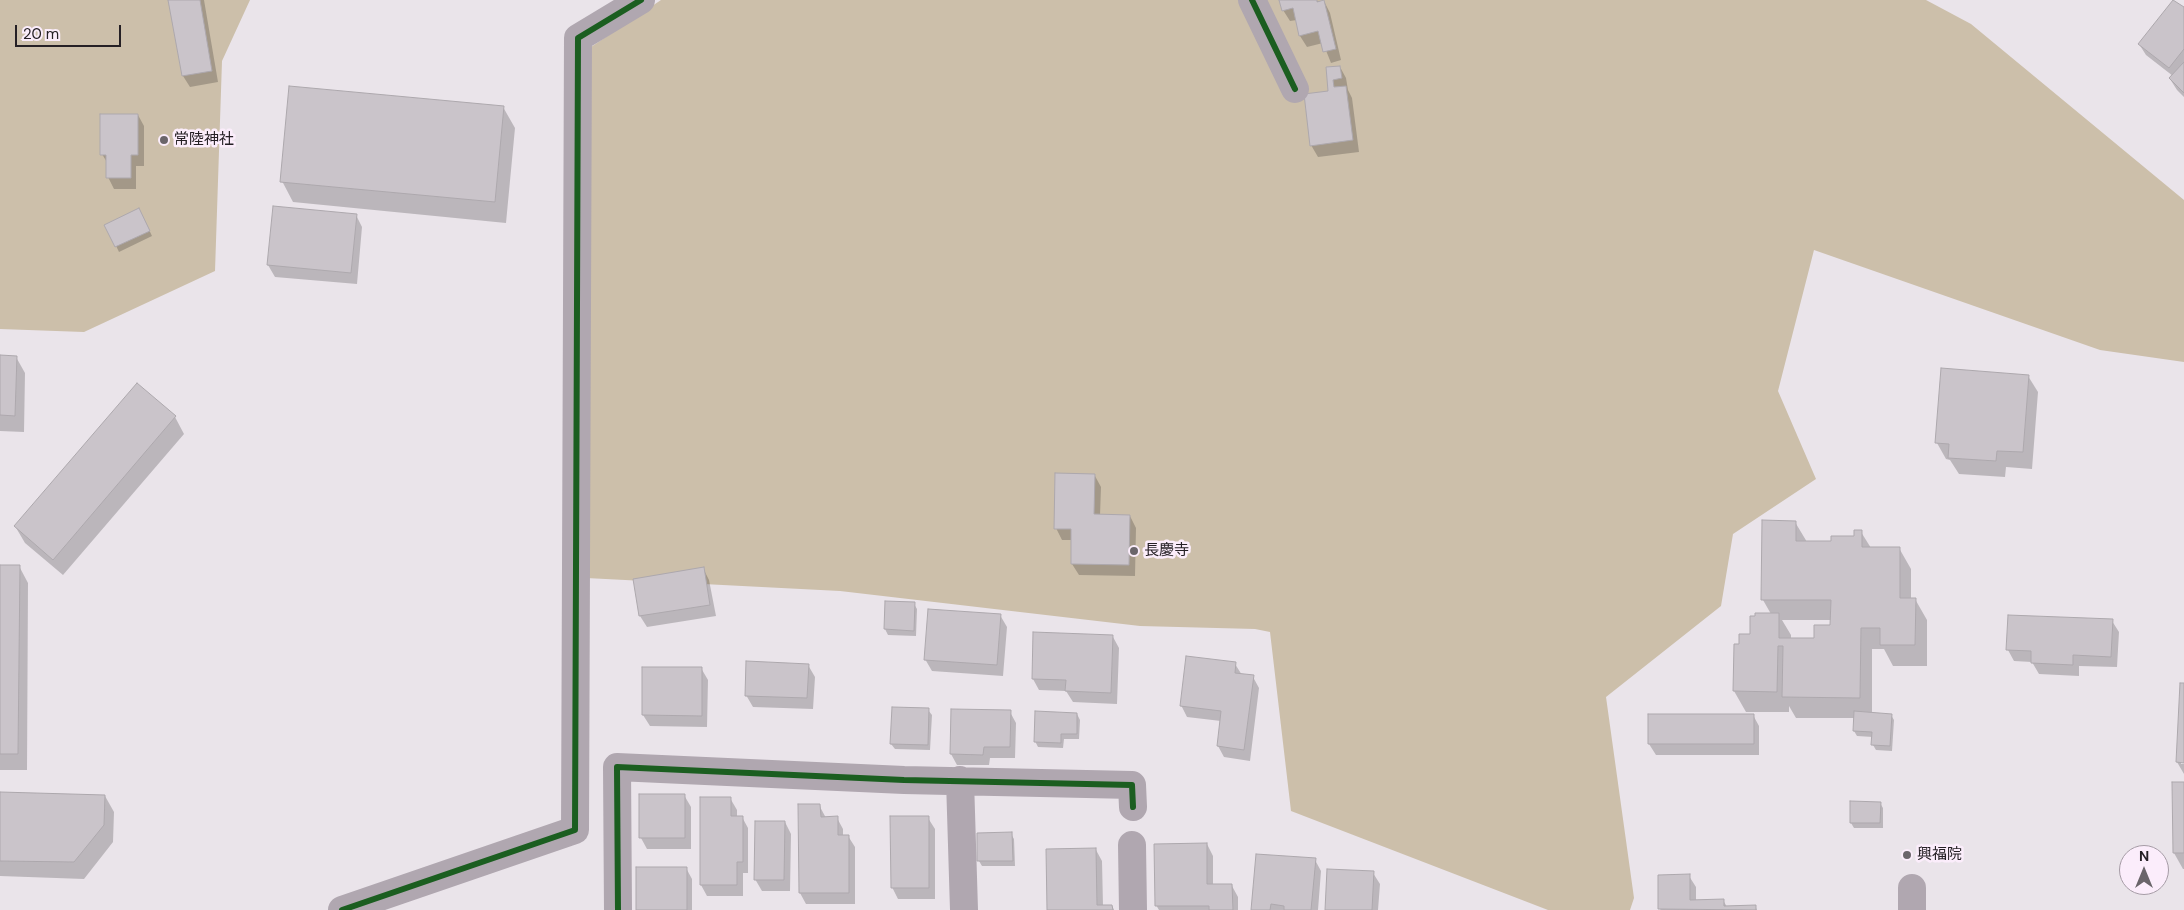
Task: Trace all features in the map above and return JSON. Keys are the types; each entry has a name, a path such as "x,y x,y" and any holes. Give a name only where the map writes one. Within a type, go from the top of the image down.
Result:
{"street":[{"path":"342,910 576,830 578,38 641,0"},
{"path":"1252,0 1295,89"},
{"path":"576,767 904,780 1132,785 1133,807"},
{"path":"617,768 618,910"},
{"path":"960,780 964,910"},
{"path":"1132,845 1133,910"}],"shaded area":[{"path":"0,0 250,0 222,61 215,271 84,332 0,329"},
{"path":"661,0 1926,0 1971,24 2184,200 2184,362 2100,350 1814,250 1778,391 1816,479 1733,534 1721,606 1606,697 1634,898 1630,910 1548,910 1291,811 1270,632 1255,629 1140,626 840,591 586,578 585,51"}],"building":[{"path":"168,0 200,0 212,71 182,76"},
{"path":"1279,0 1317,0 1317,2 1324,0 1336,49 1323,52 1318,31 1299,36 1293,8 1282,11"},
{"path":"2173,0 2184,7 2184,49 2169,68 2138,44"},
{"path":"2184,62 2184,93 2169,78"},
{"path":"1340,66 1342,78 1333,80 1334,87 1346,86 1353,140 1310,146 1304,94 1328,91 1326,67"},
{"path":"289,86 504,106 495,202 280,182"},
{"path":"100,114 138,114 138,155 131,155 131,178 106,178 106,155 100,155"},
{"path":"273,206 357,214 351,273 267,265"},
{"path":"139,208 150,231 115,247 104,225"},
{"path":"0,355 17,356 15,416 0,415"},
{"path":"1941,368 2029,375 2023,452 1997,451 1996,461 1948,458 1949,444 1935,443"},
{"path":"137,383 176,416 53,560 14,526"},
{"path":"1055,473 1095,474 1094,514 1130,515 1129,565 1071,564 1071,529 1054,529"},
{"path":"1762,520 1796,521 1796,541 1831,541 1831,536 1854,536 1854,530 1862,530 1862,547 1900,547 1900,598 1916,598 1915,645 1880,645 1880,628 1861,628 1860,698 1782,697 1783,646 1778,646 1777,692 1733,691 1734,644 1739,644 1739,634 1750,634 1750,616 1755,616 1755,613 1779,613 1779,638 1814,638 1814,625 1830,625 1831,600 1761,600"},
{"path":"0,565 20,565 18,754 0,754"},
{"path":"704,567 710,605 639,616 633,579"},
{"path":"885,601 915,602 914,631 884,629"},
{"path":"928,609 1001,614 997,665 924,660"},
{"path":"2008,615 2113,619 2111,657 2073,655 2073,665 2031,663 2031,651 2006,650"},
{"path":"1033,632 1113,635 1111,693 1065,691 1066,680 1032,679"},
{"path":"1186,656 1236,662 1235,673 1254,675 1244,750 1217,746 1221,711 1180,706"},
{"path":"746,661 809,664 807,698 745,696"},
{"path":"642,667 702,667 702,716 642,715"},
{"path":"2180,683 2184,683 2184,763 2176,762"},
{"path":"892,707 929,708 928,745 890,744"},
{"path":"951,709 1011,710 1010,747 984,747 983,755 950,754"},
{"path":"1035,711 1077,713 1077,734 1061,734 1061,743 1034,742"},
{"path":"1854,711 1892,714 1890,746 1871,745 1872,732 1853,731"},
{"path":"1648,714 1754,714 1754,744 1648,744"},
{"path":"2172,782 2184,782 2184,853 2173,853"},
{"path":"0,792 105,795 104,825 74,862 0,861"},
{"path":"639,794 685,794 685,838 639,838"},
{"path":"700,797 731,797 731,816 743,816 743,862 737,862 737,885 700,885"},
{"path":"1850,801 1881,802 1880,823 1850,823"},
{"path":"798,804 820,804 821,817 838,816 838,835 849,835 849,893 799,893"},
{"path":"890,816 929,816 929,888 891,888"},
{"path":"755,821 785,821 784,880 754,880"},
{"path":"1012,832 1013,861 977,861 977,833"},
{"path":"1207,843 1207,884 1232,884 1233,910 1209,910 1209,906 1155,906 1154,844"},
{"path":"1096,848 1097,905 1112,905 1113,910 1047,910 1046,849"},
{"path":"1256,854 1316,858 1311,910 1284,910 1284,906 1271,904 1270,910 1251,910"},
{"path":"636,867 687,867 687,910 636,910"},
{"path":"1327,869 1374,871 1372,910 1325,910"},
{"path":"1690,874 1690,900 1724,899 1724,906 1756,905 1756,910 1658,909 1658,875"}],"cycle path":[{"path":"342,910 575,830 578,38 641,0"},
{"path":"1252,0 1295,89"},
{"path":"618,910 617,767 904,780 1132,785 1133,807"}],"place":[{"name":"常陸神社","path":"164,140"},
{"name":"長慶寺","path":"1134,551"},
{"name":"興福院","path":"1907,855"}]}
